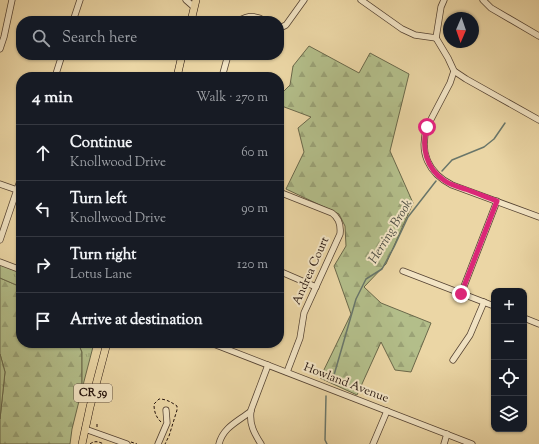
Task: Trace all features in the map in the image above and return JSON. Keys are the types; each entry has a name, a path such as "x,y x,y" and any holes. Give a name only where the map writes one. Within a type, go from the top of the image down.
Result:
{"main road":[{"path":"192,16 195,3"},
{"path":"178,72 181,60"},
{"name":"CR 59","path":"82,444 94,389 106,348"}],"street":[{"path":"0,49 12,0"},
{"path":"75,16 80,0"},
{"path":"186,0 195,3"},
{"path":"284,26 304,0"},
{"path":"361,0 402,29 415,35 436,38"},
{"path":"444,0 441,7 436,38 448,58 454,72 539,120"},
{"path":"483,0 491,8 539,36"},
{"path":"57,72 60,60"},
{"path":"223,72 227,60"},
{"path":"454,72 450,83 427,127 424,143 427,159 435,172 446,181 539,216"},
{"path":"0,184 16,190"},
{"path":"0,240 16,193"},
{"name":"Andrea Court","path":"284,194 332,213 338,219 340,224 340,234 303,316 300,338 287,372"},
{"path":"461,294 497,201"},
{"path":"0,262 16,268"},
{"path":"403,271 491,305"},
{"path":"284,274 316,287"},
{"path":"454,360 470,336 484,302"},
{"path":"527,319 539,324"},
{"name":"Howland Avenue","path":"224,348 472,444"},
{"path":"261,444 253,430 250,417 251,410 268,365"},
{"path":"158,444 167,423 166,410"},
{"path":"219,444 220,439 227,429 251,410"},
{"path":"374,444 387,411"},
{"path":"85,429 127,444"},
{"path":"444,444 447,434"}],"path":[{"path":"90,444 92,442 104,444"}],"green space":[{"path":"309,46 359,73 370,53 409,74 390,151 413,203 386,264 364,287 381,303 431,323 411,372 395,370 381,342 357,395 320,378 351,314 334,266 346,246 345,226 339,214 286,189 304,152 298,128 311,117 284,107 284,91 290,85 293,66"},
{"path":"0,261 16,267 16,285 0,278"},
{"path":"0,278 16,285 16,348 80,348 82,352 82,389 72,429 70,444 0,444 0,419 5,372 0,354"},
{"path":"80,348 93,348 82,389 82,352"},
{"path":"0,354 5,372 0,419"}],"waterway":[{"name":"Herring Brook","path":"442,171 452,160 484,147 494,139 505,123"},
{"name":"Herring Brook","path":"332,382 356,299 366,279 382,269 408,217 436,181"},
{"name":"Herring Brook","path":"326,396 325,440 327,444"}],"route":[{"path":"427,127 424,143 425,151 430,166 435,172 452,185 497,201 461,294"}]}
